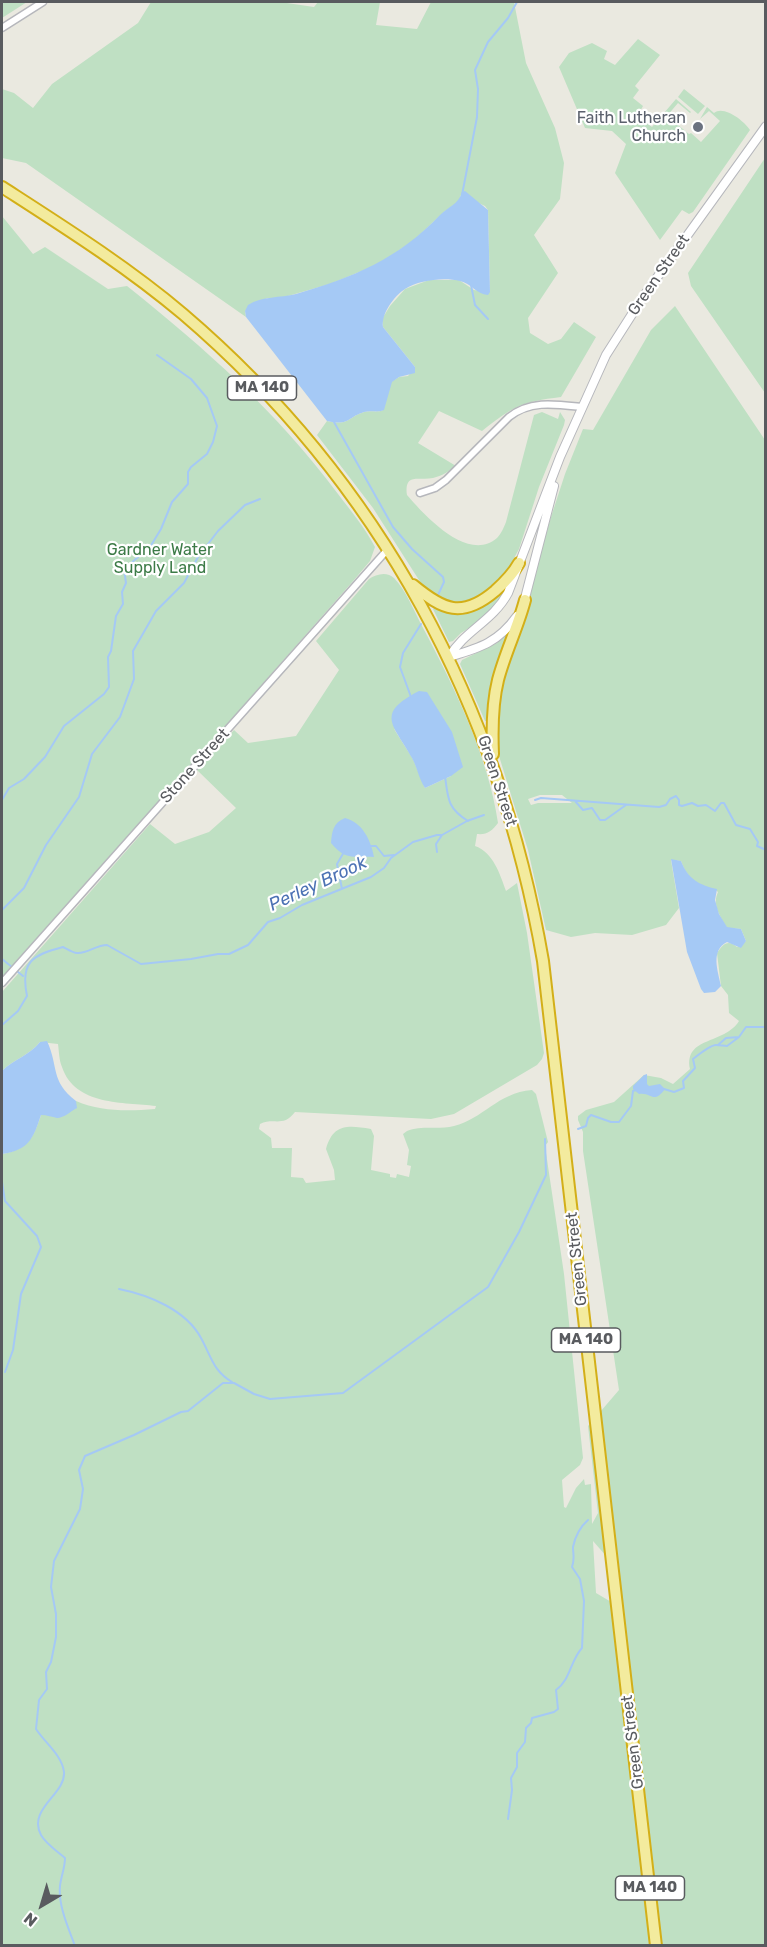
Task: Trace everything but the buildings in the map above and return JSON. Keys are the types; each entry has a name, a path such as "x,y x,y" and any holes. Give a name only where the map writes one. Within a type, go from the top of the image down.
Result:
{"highway":[{"name":"MA 140","path":"2,187 127,270 182,313 254,380 302,432 348,491 407,580 449,657"},
{"path":"407,580 440,604 461,609 477,604 491,594 508,579 519,563"},
{"path":"494,766 493,723 496,689 525,600"},
{"name":"Green Street","path":"449,657 494,766 522,859 543,961 656,1946"}],"street":[{"path":"2,28 43,2"},
{"name":"Green Street","path":"449,657 460,640 489,619 502,604 511,588 581,407 606,355 765,126"},
{"path":"420,493 435,488 446,480 509,417 519,411 530,406 544,404 581,407"},
{"name":"Green Street","path":"449,657 482,647 498,637 516,618 525,600 556,476 570,434"},
{"name":"Stone Street","path":"2,983 388,549"}],"green space":[{"path":"2,2 27,2 2,18"},
{"path":"151,2 280,2 314,7 318,2 380,2 376,25 417,29 431,2 514,2 526,63 555,128 564,163 560,199 534,235 558,273 528,318 530,333 548,344 561,339 574,322 596,337 561,397 518,406 482,431 439,411 418,443 456,466 436,477 410,480 407,495 448,534 473,545 486,544 497,538 506,522 534,415 542,412 558,419 560,412 565,420 539,487 519,549 507,571 472,600 447,603 426,591 373,508 317,435 327,421 340,423 364,412 383,410 391,382 399,377 408,376 415,367 383,327 382,319 405,289 429,280 459,280 474,290 490,292 488,210 485,206 461,195 458,202 413,241 379,264 330,284 281,298 267,298 245,311 246,317 26,163 2,158 2,89 14,93 33,108 52,84 138,23"},
{"path":"638,39 660,55 635,86 639,90 633,98 643,106 638,115 652,127 676,99 691,112 678,103 667,116 701,142 720,121 709,111 700,119 707,107 714,113 723,111 734,115 750,130 693,212 689,214 682,210 660,240 615,173 626,144 612,131 585,128 559,67 569,53 592,43 607,51 604,59 615,65"},
{"path":"684,89 705,106 698,114 678,97"},
{"path":"765,158 765,393 691,286 688,273"},
{"name":"Gardner Water Supply Land","path":"2,216 33,254 45,247 108,289 127,286 213,358 266,409 315,464 353,513 375,547 370,561 354,580 2,980"},
{"path":"675,306 765,440 765,1945 2,1945 2,1154 18,1149 28,1141 41,1115 76,1108 76,1101 115,1110 155,1109 156,1106 102,1100 78,1089 68,1080 62,1067 58,1044 40,1042 2,1071 2,992 150,824 175,844 209,832 236,808 197,770 234,730 248,743 296,736 339,670 316,641 369,579 378,575 391,576 406,595 446,672 478,747 487,773 498,823 489,832 477,834 475,846 491,858 506,891 517,883 527,933 544,1053 537,1065 454,1114 431,1119 295,1112 286,1120 260,1124 259,1129 271,1138 272,1148 292,1148 291,1177 303,1178 306,1183 335,1180 334,1170 326,1149 337,1131 348,1127 371,1129 374,1136 371,1170 390,1174 390,1177 396,1178 397,1174 409,1177 411,1166 407,1165 409,1150 403,1134 407,1131 418,1128 454,1126 474,1118 509,1096 532,1090 536,1094 548,1142 545,1146 564,1274 583,1458 580,1465 562,1480 564,1507 566,1508 576,1488 584,1479 585,1485 591,1484 592,1524 598,1513 588,1426 619,1390 583,1151 583,1132 578,1116 586,1110 614,1102 644,1075 661,1078 673,1084 690,1069 690,1058 693,1051 732,1029 739,1021 729,1013 728,995 721,986 717,953 728,943 737,947 746,941 741,929 727,928 716,906 718,892 693,879 681,861 671,860 679,908 666,925 632,935 595,933 571,937 546,930 528,850 499,756 496,727 499,688 526,615 538,562 565,474 583,429 593,430 651,330","holes":["394,729 451,776 425,788 413,759","540,795 562,795 572,803 531,805 528,799","593,1541 614,1565 618,1606 596,1593"]},
{"path":"503,590 505,592 497,605 477,623 449,642 433,609 435,607 452,612"},
{"path":"508,632 510,634 491,686 487,721 485,721 460,664 462,660 497,643"}],"water":[{"path":"465,191 488,210 490,292 488,295 484,294 464,282 447,279 417,283 401,292 386,311 383,327 415,367 415,373 399,377 392,382 384,410 364,412 340,423 327,421 246,317 245,311 248,305 259,300 317,288 374,265 408,244 456,202"},
{"path":"419,691 427,692 452,732 463,767 451,776 425,788 392,721 392,714 396,707"},
{"path":"345,818 356,823 365,833 374,857 346,855 331,843 334,828"},
{"path":"671,859 681,861 695,880 717,889 715,900 719,914 727,927 741,929 746,941 741,948 727,942 718,951 716,962 721,986 715,992 704,993 701,989 687,952"},
{"path":"47,1041 62,1087 76,1101 77,1108 60,1118 41,1115 29,1142 18,1150 2,1154 2,1071 40,1042"},
{"path":"647,1074 649,1086 660,1084 665,1089 658,1096 639,1094 633,1089 633,1086"}],"waterway":[{"path":"462,195 477,117 478,89 475,70 488,42 508,18 517,2"},
{"path":"471,285 475,305 488,319"},
{"path":"2,800 9,788 24,779 45,757 64,726 104,694 109,687 108,657 116,616 123,604 122,592 126,583 124,569 150,547 161,529 172,502 188,484 188,472 207,454 213,442 217,426 207,398 191,379 157,355"},
{"path":"334,422 393,527 412,549 443,577 444,582 438,595"},
{"path":"2,910 24,888 46,845 79,797 92,754 120,717 134,679 133,651 156,611 184,583 198,557 218,531 245,505 260,499"},
{"path":"411,697 400,667 403,653 421,624"},
{"path":"445,776 452,807 468,821"},
{"name":"Perley Brook","path":"535,800 541,798 659,807 666,805 676,796 679,805 692,803 698,806 706,805 715,811 721,803 724,803 736,825 750,829 758,842 757,846 766,850"},
{"path":"575,801 583,810 592,808 600,820 605,820 626,805"},
{"name":"Perley Brook","path":"2,1025 18,1011 27,996 25,984 27,968 36,957 43,953 63,947 81,953 107,945 141,964 229,954 248,945 268,922 302,905 371,877 413,842 442,835 467,821 484,815"},
{"path":"437,852 436,844 442,835"},
{"path":"369,846 376,846 384,856 394,855"},
{"path":"342,889 337,864 344,852"},
{"path":"2,959 23,976"},
{"path":"664,1089 674,1092 684,1088 683,1081 695,1068 693,1059 708,1048 716,1045 727,1046 739,1037 746,1027 766,1027"},
{"path":"718,1045 726,1038 739,1037"},
{"path":"578,1129 586,1126 591,1115 611,1122 619,1122 631,1106 633,1091 636,1090"},
{"path":"75,1946 64,1916 60,1893 65,1858 46,1841 38,1826 43,1809 63,1780 63,1766 36,1729 39,1700 47,1689 46,1672 51,1662 56,1637 56,1614 51,1587 54,1561 80,1509 83,1489 79,1470 85,1456 181,1412 188,1411 223,1383 234,1383 254,1394 270,1399 343,1393 488,1287 519,1232 546,1175 545,1139"},
{"path":"2,1153 2,1180"},
{"path":"2,1182 5,1201 37,1236 41,1247 21,1294 13,1350 5,1372"},
{"path":"119,1289 166,1305 186,1319 201,1338 216,1368 232,1382"},
{"path":"508,1819 512,1790 511,1778 517,1767 517,1753 525,1742 526,1728 532,1718 558,1709 556,1690 565,1681 582,1648 584,1601 580,1579 572,1567 575,1540 580,1529 588,1520"}],"place":[{"name":"Faith Lutheran Church","path":"698,127"}]}
